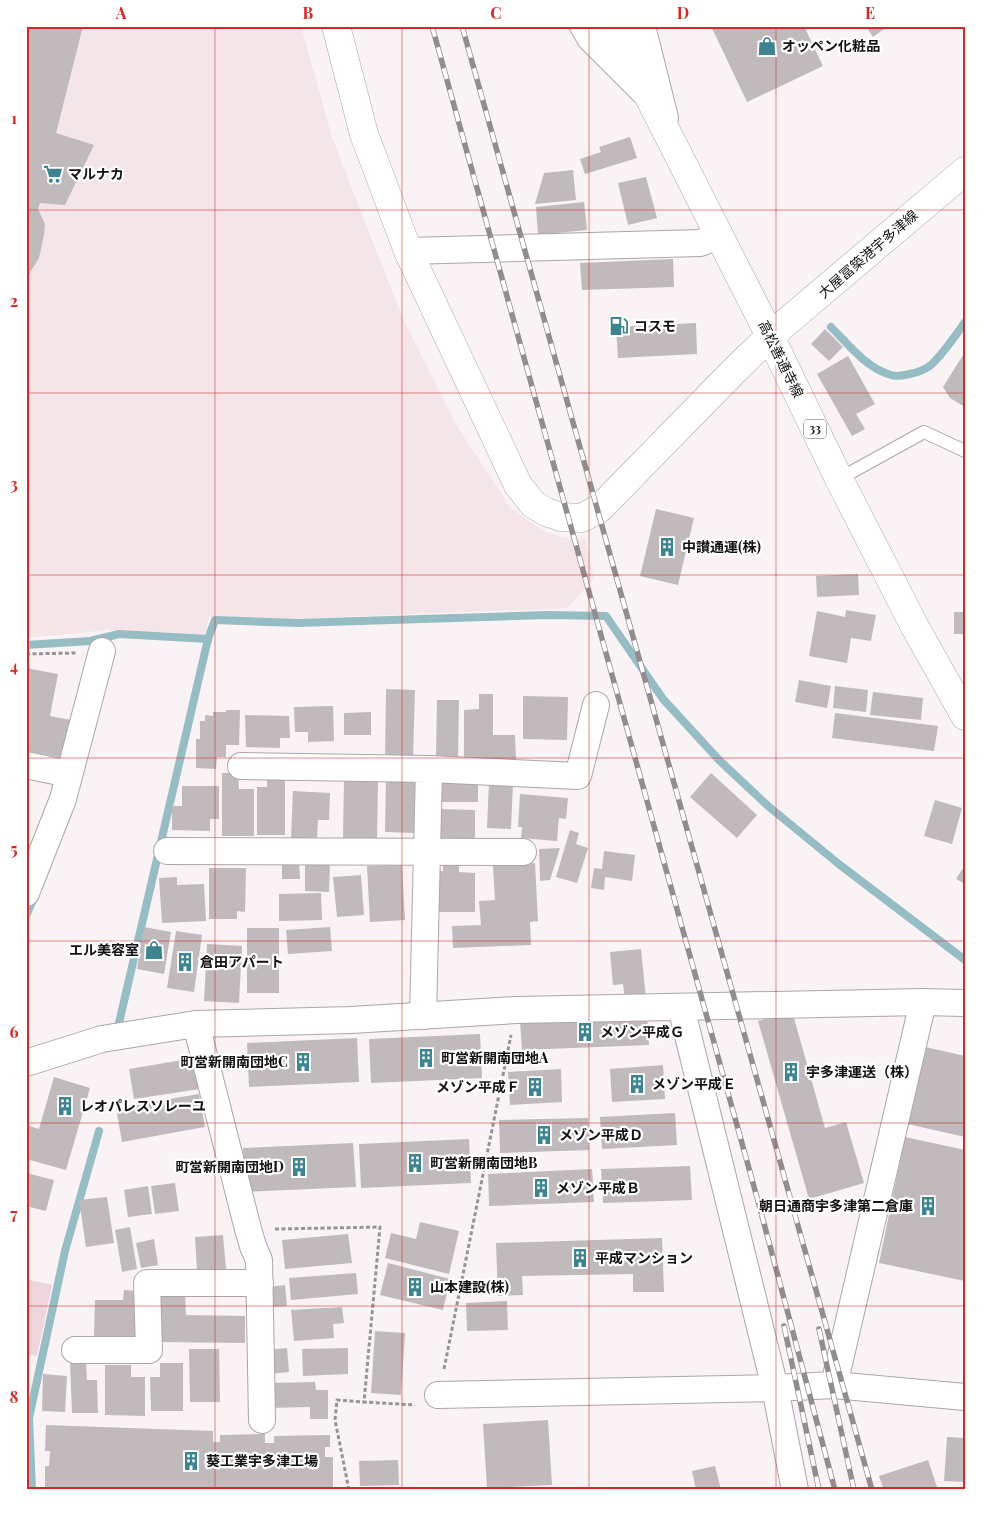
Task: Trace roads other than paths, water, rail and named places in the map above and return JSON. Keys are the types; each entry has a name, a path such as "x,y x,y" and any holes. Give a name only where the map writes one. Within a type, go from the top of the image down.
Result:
{"main road":[{"name":"大屋冨築港宇多津線","path":"336,26 364,134 408,251 518,484 533,504 546,512 561,517 582,518 600,508 770,336 965,171"},
{"name":"高松善通寺線","path":"613,26 915,627 965,716"}],"street":[{"path":"583,26 590,38 649,97"},
{"path":"642,26 671,139"},
{"path":"408,251 700,243 719,236"},
{"path":"26,893 70,774 102,651"},
{"path":"241,766 429,769 578,776 596,705"},
{"path":"26,765 70,774"},
{"path":"424,1016 429,769"},
{"path":"167,851 523,852"},
{"path":"834,1384 923,1002"},
{"path":"26,1063 102,1039 196,1024 351,1020 516,1010 923,1002 965,1003"},
{"path":"681,1007 775,1388 795,1490"},
{"path":"196,1024 248,1229 259,1260 262,1420"},
{"path":"75,1350 148,1350 147,1283 260,1283"},
{"path":"438,1395 775,1388 834,1384 965,1397"}],"lane":[{"path":"840,479 924,432 965,451"}],"waterway":[{"path":"831,327 858,355 873,367 882,372 899,376 920,371 932,364 965,322"},
{"path":"119,1023 208,639 215,620 297,623 548,615 606,616 663,699 719,760 768,806 840,865 965,960"},
{"path":"26,645 90,641 119,634 208,639"},
{"path":"26,916 35,895"},
{"path":"32,1490 29,1418 65,1251 99,1131"}],"railway":[{"path":"432,26 758,1201 835,1490"},
{"path":"462,26 872,1490"},
{"path":"784,1326 819,1490"},
{"path":"819,1329 854,1490"}],"place":[{"name":"オッペン化粧品","path":"767,46"},
{"name":"マルナカ","path":"53,174"},
{"name":"コスモ","path":"619,326"},
{"name":"中讃通運(株)","path":"667,547"},
{"name":"エル美容室","path":"154,950"},
{"name":"倉田アパート","path":"185,962"},
{"name":"メゾン平成Ｇ","path":"585,1032"},
{"name":"町営新開南団地A","path":"426,1058"},
{"name":"町営新開南団地C","path":"303,1062"},
{"name":"宇多津運送（株）","path":"791,1072"},
{"name":"メゾン平成Ｅ","path":"637,1084"},
{"name":"メゾン平成Ｆ","path":"535,1087"},
{"name":"レオパレスソレーユ","path":"65,1106"},
{"name":"メゾン平成Ｄ","path":"544,1135"},
{"name":"町営新開南団地B","path":"415,1163"},
{"name":"町営新開南団地D","path":"299,1167"},
{"name":"メゾン平成Ｂ","path":"541,1188"},
{"name":"朝日通商宇多津第二倉庫","path":"928,1206"},
{"name":"平成マンション","path":"580,1258"},
{"name":"山本建設(株)","path":"415,1287"},
{"name":"葵工業宇多津工場","path":"191,1461"}]}
